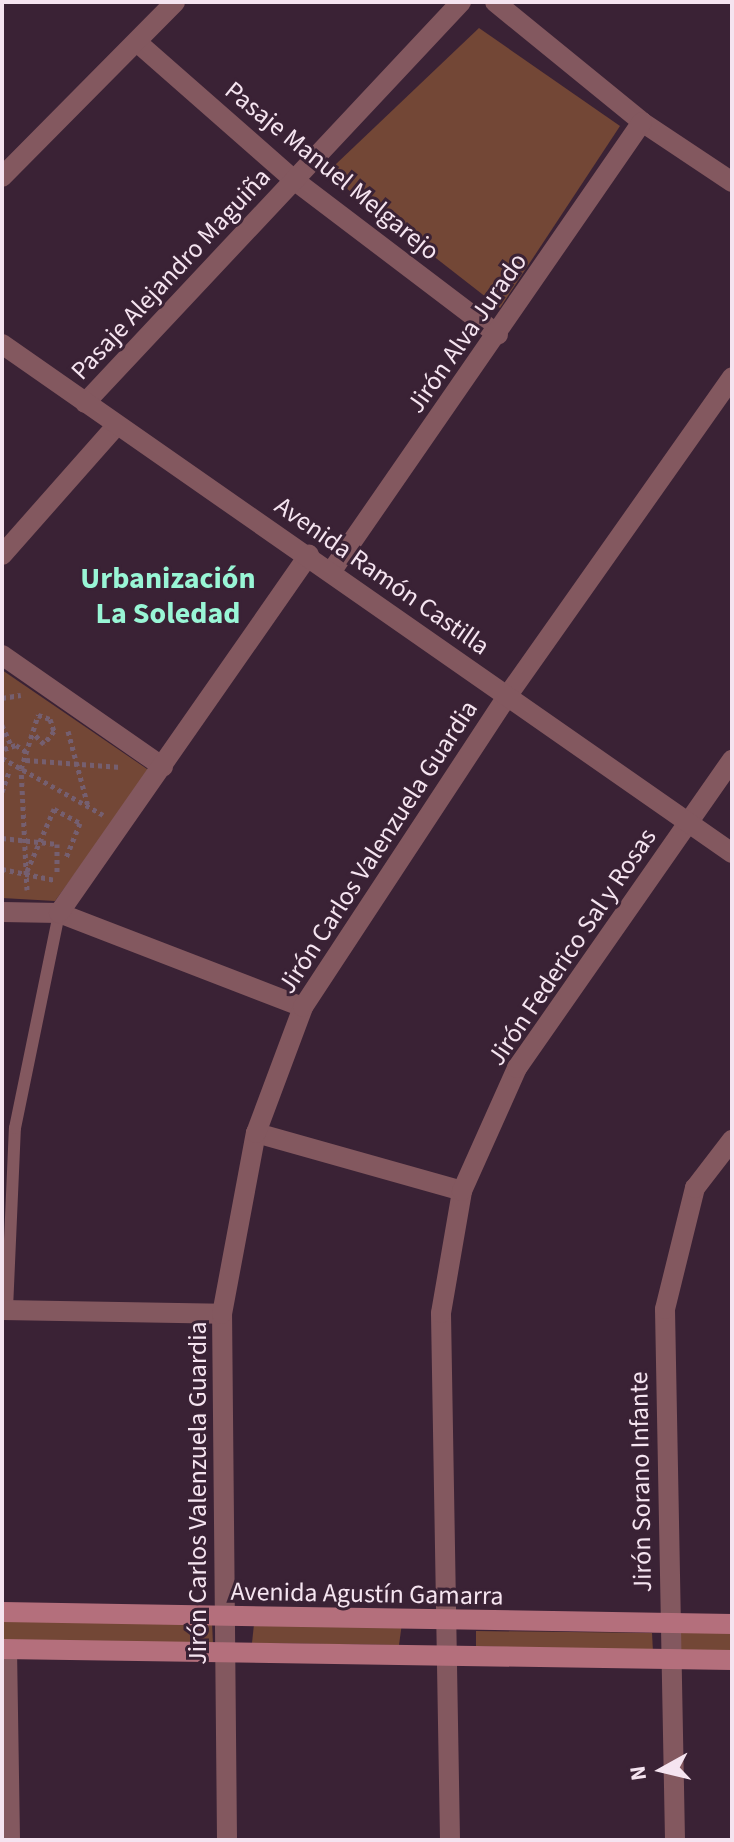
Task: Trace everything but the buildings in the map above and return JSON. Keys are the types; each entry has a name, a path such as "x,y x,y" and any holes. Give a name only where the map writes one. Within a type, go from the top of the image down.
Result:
{"main road":[{"name":"Avenida Agustín Gamarra","path":"2,1612 732,1624"},
{"path":"4,1649 732,1660"}],"street":[{"path":"2,177 138,43 175,2"},
{"name":"Pasaje Alejandro Maguiña","path":"85,403 461,2"},
{"path":"495,2 642,122 732,182"},
{"name":"Pasaje Manuel Melgarejo","path":"138,43 294,180 498,335"},
{"name":"Jirón Alva Jurado","path":"331,572 498,335 642,122"},
{"name":"Avenida Ramón Castilla","path":"2,344 116,426 309,555 732,853"},
{"name":"Jirón Carlos Valenzuela Guardia","path":"227,1840 222,1314 256,1133 303,1007 508,695 732,377"},
{"path":"2,555 116,426"},
{"path":"59,913 309,555"},
{"path":"2,655 163,767"},
{"name":"Jirón Federico Sal y Rosas","path":"450,1840 441,1313 462,1191 517,1068 687,820 732,760"},
{"path":"2,912 59,913 303,1007"},
{"path":"256,1133 462,1191"},
{"name":"Jirón Sorano Infante","path":"675,1840 668,1659 665,1309 695,1188 732,1140"},
{"path":"4,1310 222,1314"},
{"path":"4,1649 10,1840"}],"lane":[{"path":"4,1310 15,1128 59,913"}],"path":[{"path":"27,899 21,769 26,760 25,751 35,735 38,715 50,719 54,731 44,744 35,735"},
{"path":"66,723 89,807"},
{"path":"2,725 11,745 25,751"},
{"path":"10,769 2,758 3,749 11,745"},
{"path":"26,760 135,769"},
{"path":"10,769 21,769 113,821"},
{"path":"2,792 10,769"},
{"path":"2,869 57,880 80,823 54,809 27,872"},
{"path":"2,838 57,844"}],"shaded area":[{"path":"479,28 620,126 500,308 337,181 335,165"},
{"path":"2,670 150,771 55,901 2,898"},
{"path":"2,1619 212,1622 213,1645 2,1645"},
{"path":"402,1623 399,1645 252,1643 254,1624"},
{"path":"476,1631 652,1633 653,1652 476,1646"},
{"path":"680,1632 732,1633 732,1652 680,1651"}],"district":[{"name":"Urbanización La Soledad","path":"168,596"}]}
